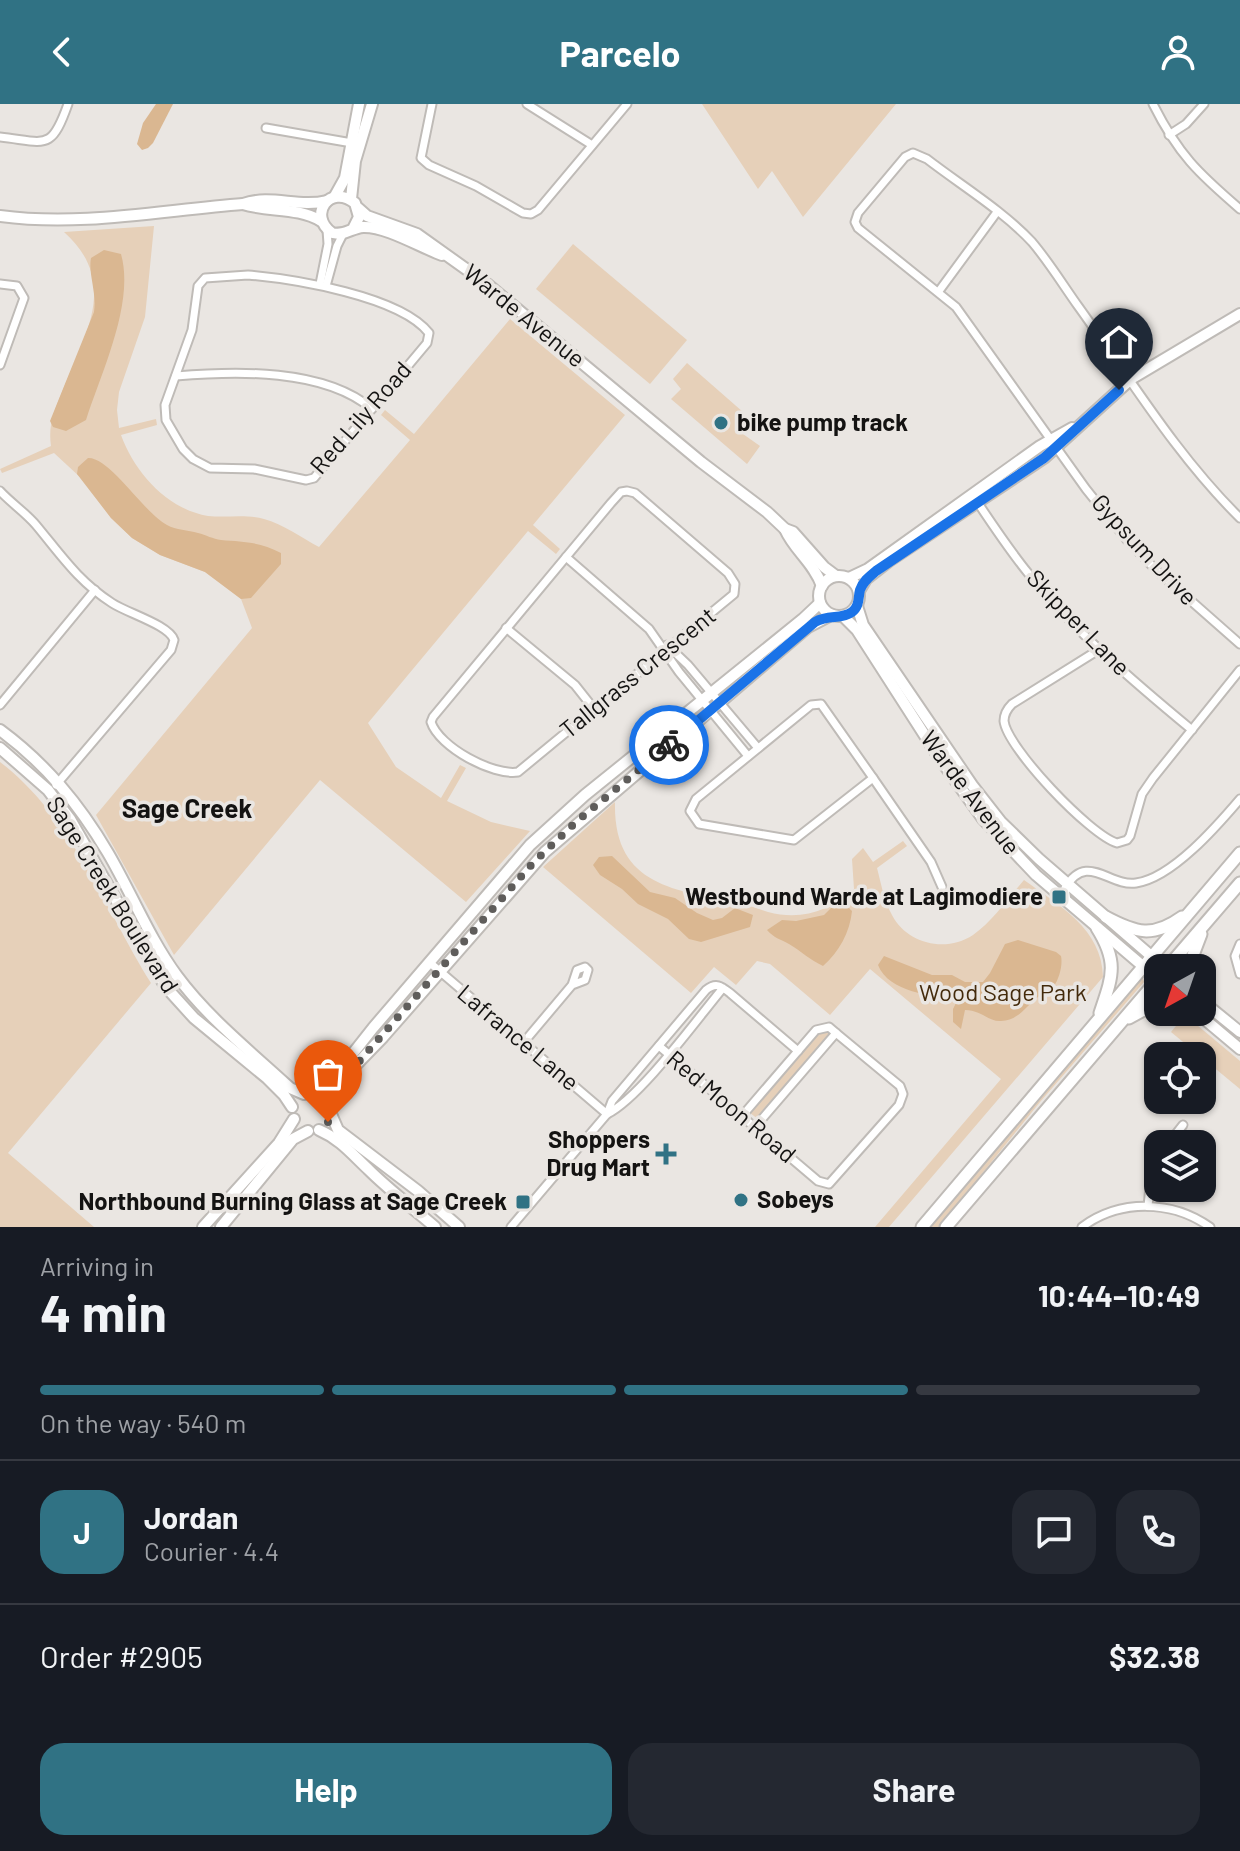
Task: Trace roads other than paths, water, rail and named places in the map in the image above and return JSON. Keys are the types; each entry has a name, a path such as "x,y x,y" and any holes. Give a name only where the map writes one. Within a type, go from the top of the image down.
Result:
{"main road":[{"path":"1155,954 1240,853"},
{"path":"1178,954 1240,883"},
{"path":"1106,917 1131,930 1154,931 1165,928 1195,907"},
{"path":"1193,954 1206,923"},
{"path":"1097,928 1106,942 1113,967 1112,979 1097,1021"},
{"path":"922,1227 1143,967"},
{"path":"946,1227 1144,995"},
{"path":"1121,1022 1144,1010"}],"street":[{"path":"0,137 52,138 61,125 68,104"},
{"path":"323,285 328,244 320,214 345,178 359,104"},
{"path":"323,285 336,248 358,222 354,204 355,161 372,104"},
{"path":"432,104 421,158 523,213 531,214 538,210 627,104"},
{"path":"527,104 592,145"},
{"path":"1153,104 1169,135 1192,167 1240,209"},
{"path":"1169,135 1186,124 1204,104"},
{"path":"266,128 352,143"},
{"name":"Gypsum Drive","path":"997,212 927,159 913,153 905,157 858,213 855,222 862,233 939,291 967,319 1127,540 1156,570 1240,644"},
{"path":"0,216 42,219 135,216 243,204 258,199 312,204 331,198 354,204"},
{"path":"243,204 258,209 297,212 348,232"},
{"name":"Warde Avenue","path":"354,204 367,216 417,234 487,284 785,529 793,532 836,576"},
{"path":"939,291 997,212 1041,253 1190,464 1240,518"},
{"name":"Warde Avenue","path":"348,232 370,228 448,257"},
{"name":"Red Lily Road","path":"248,275 323,285 401,312 421,323 429,333 427,343 314,478 306,480 254,469 210,468 193,459 183,449 166,420 165,405 192,330 198,286 205,278 248,275"},
{"path":"0,284 17,286 24,298 0,365"},
{"path":"831,615 820,603 822,586 836,576 849,578 868,569 1080,425 1131,379 1240,314"},
{"path":"176,376 222,372 270,373 308,380 337,390 372,409"},
{"path":"221,1227 293,1139 326,1125 334,1090 545,852 808,627 831,615 843,616 857,606 859,591 866,579 978,503 1054,443"},
{"path":"0,491 37,526 70,569 95,590 120,608 173,635 173,646 50,792"},
{"name":"Tallgrass Crescent","path":"627,491 635,493 706,553 735,584 734,594 513,774 473,760 443,739 433,727 433,717 506,628 616,497 627,491"},
{"name":"Skipper Lane","path":"978,503 1030,575 1100,649 1192,730"},
{"name":"Warde Avenue","path":"785,529 818,572 822,586"},
{"path":"566,557 641,620 711,692 758,748"},
{"path":"849,578 859,591"},
{"path":"0,705 95,590"},
{"path":"435,1227 340,1142 298,1126 292,1107 309,1093 328,1085 515,861 549,827 820,603"},
{"name":"Warde Avenue","path":"857,606 863,625 972,785 1018,840 1149,954"},
{"name":"Warde Avenue","path":"843,616 857,630 914,720 983,819 1019,858 1143,967"},
{"path":"506,628 575,685 594,709"},
{"path":"668,649 701,699 748,756"},
{"path":"1100,649 1012,704 1005,715 1006,727 1027,760 1057,794 1111,842 1127,840 1133,830 1142,794 1240,670"},
{"path":"873,778 794,840 699,824 692,816 693,802 811,705 821,704 873,778 931,862 942,887"},
{"name":"Sage Creek Boulevard","path":"0,730 59,782 77,803 108,853 162,955 204,1009 290,1088 309,1093"},
{"name":"Sage Creek Boulevard","path":"0,748 50,792 79,834 165,986 194,1018 267,1078 292,1107"},
{"path":"1067,902 1067,884 1082,872 1096,872 1132,884 1156,875 1199,845 1240,799"},
{"path":"1240,944 1235,956 1240,974"},
{"name":"Lafrance Lane","path":"429,962 607,1114"},
{"path":"524,1042 572,985"},
{"path":"511,1227 607,1114 612,1101 706,990 714,985 723,988 798,1051"},
{"path":"607,1114 619,1108 723,988"},
{"path":"1216,1012 1240,1032"},
{"path":"742,1116 816,1030 823,1026 836,1033 755,1127"},
{"path":"1213,1026 1240,1049"},
{"name":"Red Moon Road","path":"659,1046 824,1184 834,1181 902,1101 902,1088 836,1033"},
{"path":"309,1093 322,1096 338,1130 418,1191 459,1227"},
{"path":"203,1227 287,1134 294,1119"},
{"path":"1179,1130 1183,1125"},
{"path":"1148,1202 1148,1206"},
{"path":"1082,1227 1106,1214 1148,1206 1182,1212 1210,1227"}],"place":[{"name":"bike pump track","path":"721,423"},
{"name":"Westbound Warde at Lagimodiere","path":"1059,897"},
{"name":"Shoppers Drug Mart","path":"666,1154"},
{"name":"Sobeys","path":"741,1200"},
{"name":"Northbound Burning Glass at Sage Creek","path":"523,1202"}],"district":[{"name":"Sage Creek","path":"187,809"}],"park label":[{"name":"Wood Sage Park","path":"1003,993"}]}
